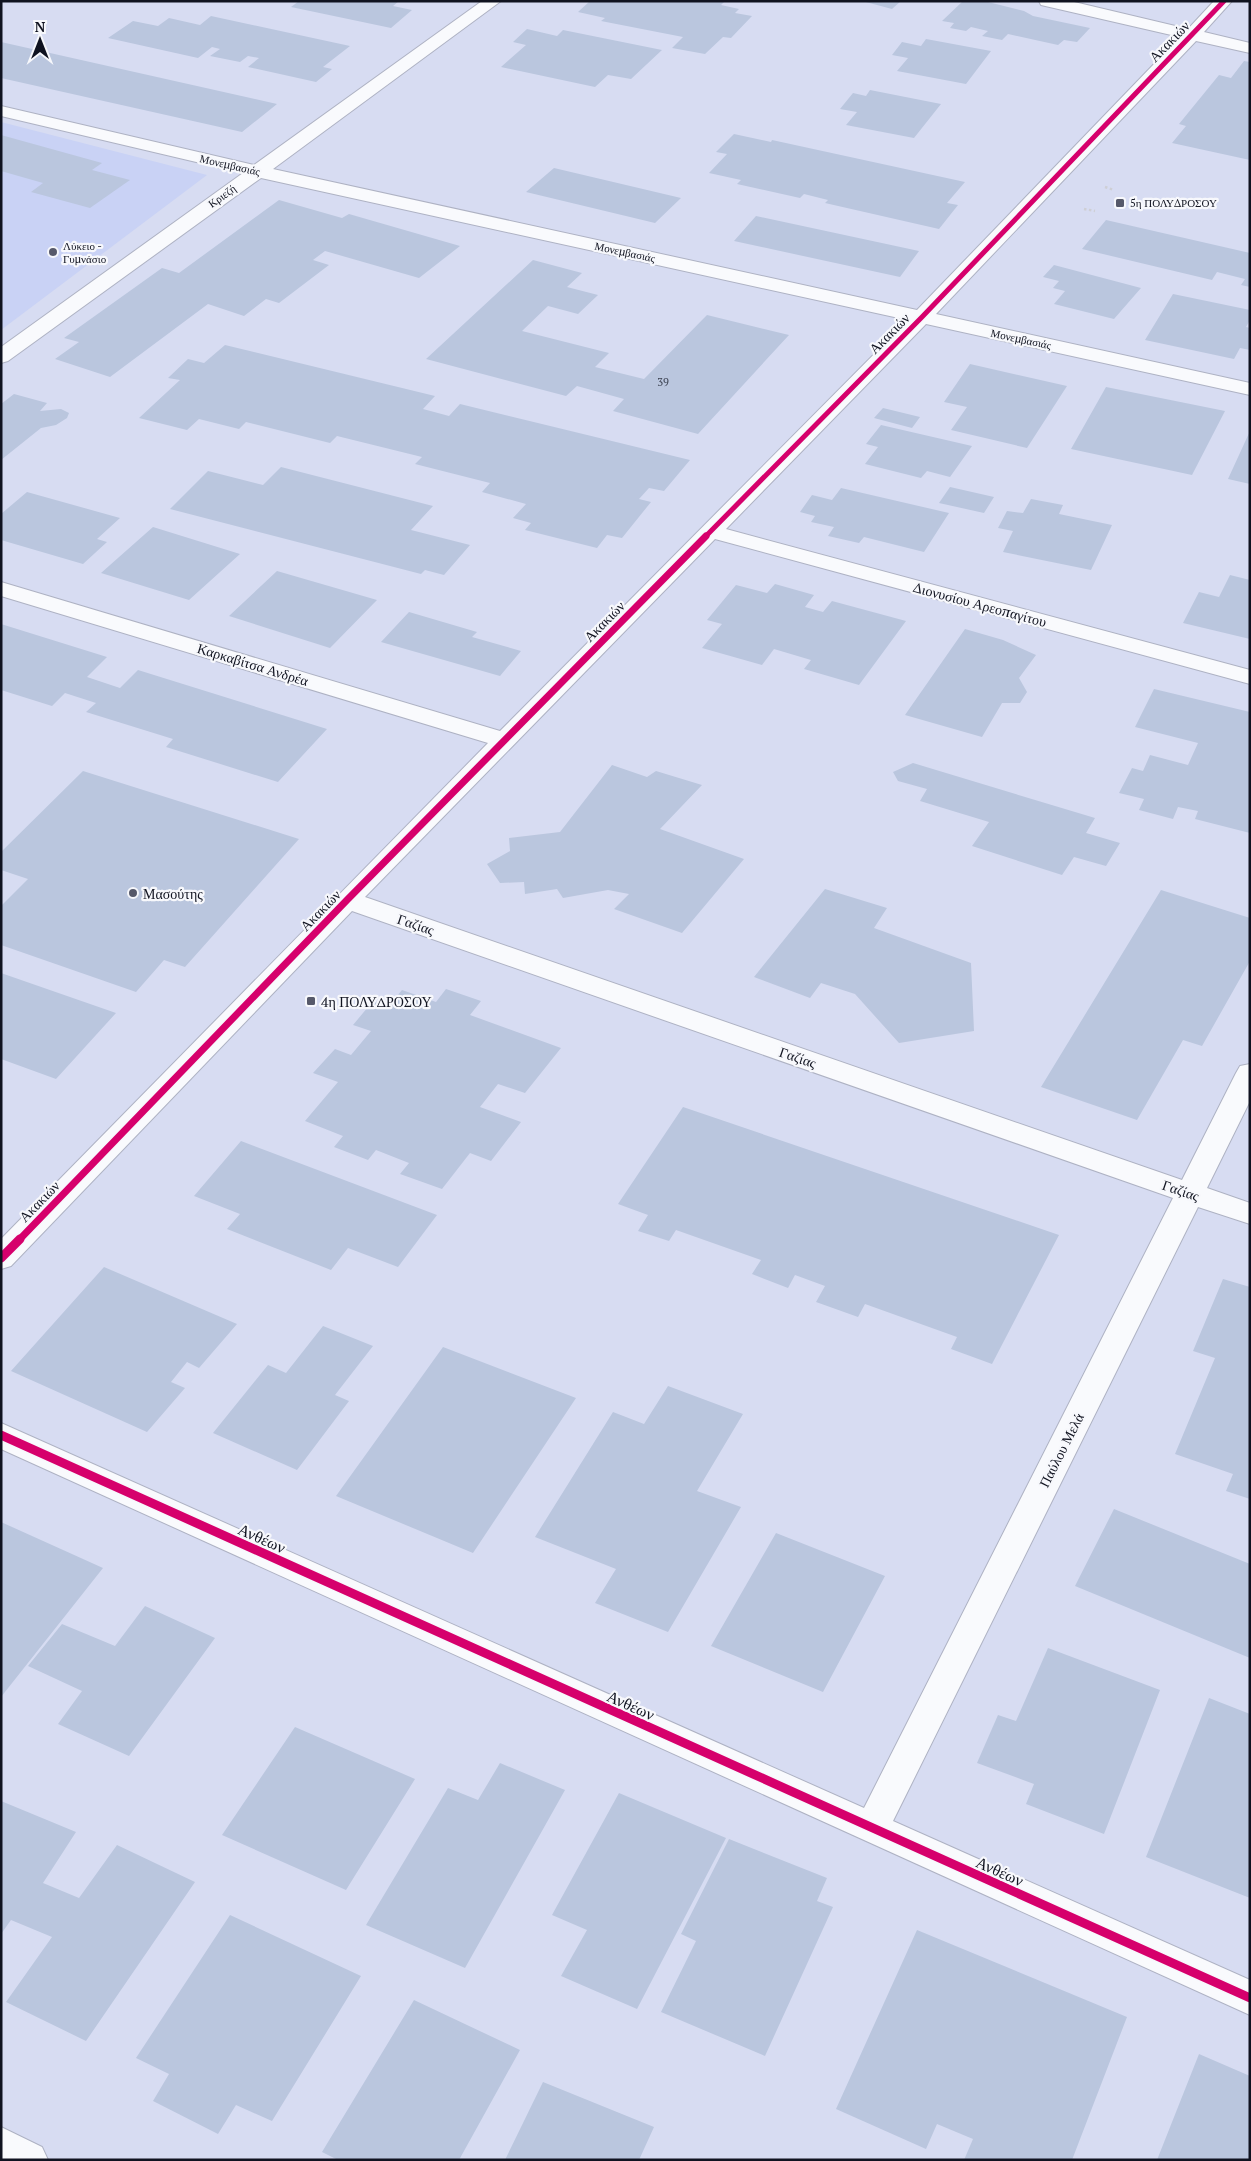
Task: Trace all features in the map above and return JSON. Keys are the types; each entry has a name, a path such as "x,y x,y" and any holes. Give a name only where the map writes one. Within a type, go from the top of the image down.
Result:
{"street":[{"name":"Κριεζή","path":"1,357 493,1"},
{"path":"1047,1 1191,36 1250,48"},
{"name":"Ακακιών","path":"1,1258 347,900 922,317 1224,1"},
{"name":"Μονεμβασιάς","path":"1,111 256,171 1250,389"},
{"name":"Διονυσίου Αρεοπαγίτου","path":"710,531 1250,677"},
{"name":"Καρκαβίτσα Ανδρέα","path":"1,588 504,740"},
{"name":"Γαζίας","path":"347,900 1250,1214"},
{"name":"Παύλου Μελά","path":"872,1828 1250,1073"},
{"name":"Ανθέων","path":"1,1435 1250,1998"},
{"path":"1,2145 29,2160"}],"shaded area":[{"name":"Λύκειο - Γυμνάσιο","path":"1,122 207,175 1,330"}],"building":[{"path":"299,1 399,1 393,6 412,10 391,28 291,7"},
{"path":"590,1 725,1 721,5 739,9 735,13 752,16 731,38 723,37 705,54 672,48 683,37 601,21 605,18 578,12"},
{"path":"862,1 901,1 892,9"},
{"path":"963,1 984,1 1024,11 1033,16 1090,28 1077,42 1064,40 1058,45 1008,34 1002,40 982,36 988,31 971,27 966,31 950,28 954,23 942,21"},
{"path":"211,16 350,46 323,67 332,69 316,82 248,67 259,58 248,56 240,62 210,56 220,49 212,47 198,58 108,38 133,21 158,26 169,18 200,25"},
{"path":"527,29 557,36 563,30 662,50 631,79 608,75 595,87 501,67 526,45 513,42"},
{"path":"926,39 991,51 966,84 897,71 908,58 892,55 902,42 921,46"},
{"path":"1,42 277,104 242,132 1,78"},
{"path":"1244,61 1250,62 1250,160 1172,143 1186,126 1179,124 1219,75 1231,78"},
{"path":"870,90 941,104 914,138 846,125 857,112 840,109 853,93 866,96"},
{"path":"734,134 771,142 772,140 965,182 947,203 958,205 939,229 825,203 828,200 804,194 800,198 737,184 741,180 709,173 727,154 716,152"},
{"path":"1,135 102,163 92,170 130,180 90,208 31,192 43,183 1,171"},
{"path":"554,168 681,198 655,223 526,192"},
{"path":"279,200 342,218 349,214 460,246 419,278 325,251 313,260 329,265 279,303 266,299 244,316 208,304 110,377 55,359 79,342 64,338 162,268 179,273"},
{"path":"756,216 919,251 900,277 734,241"},
{"path":"1106,220 1250,253 1250,287 1241,285 1245,279 1217,272 1212,280 1082,249"},
{"path":"533,260 582,273 567,287 598,295 578,314 548,306 522,331 609,353 595,367 644,379 707,315 789,335 698,434 613,411 624,399 577,386 566,396 426,359"},
{"path":"1054,265 1141,288 1114,319 1054,304 1065,291 1053,288 1059,281 1043,277"},
{"path":"1173,294 1250,310 1250,320 1246,327 1250,328 1250,350 1240,348 1234,359 1145,340"},
{"path":"225,345 435,396 423,409 449,416 460,404 690,460 664,491 649,488 639,499 651,502 622,538 607,535 597,548 525,530 531,523 513,518 526,504 482,492 490,483 415,464 422,457 337,436 330,443 246,422 239,429 199,419 187,430 139,418 180,380 168,378 188,359 204,363"},
{"path":"970,364 1067,386 1027,448 951,430 967,407 944,402"},
{"path":"1106,387 1225,411 1192,475 1071,449"},
{"path":"14,394 47,403 40,411 61,409 69,413 67,418 56,425 41,428 1,460 1,404"},
{"path":"883,408 920,417 912,428 874,418"},
{"path":"881,425 972,446 950,477 927,471 921,478 865,464 878,447 866,444"},
{"path":"1250,431 1250,484 1228,479"},
{"path":"281,467 433,506 411,530 470,545 444,575 425,570 421,574 170,509 208,471 263,485"},
{"path":"950,487 994,497 984,513 939,503"},
{"path":"841,488 949,513 924,552 864,537 859,543 828,536 834,527 811,522 815,516 800,512 812,495 832,500"},
{"path":"27,492 120,518 97,539 107,542 83,564 1,540 1,514"},
{"path":"1031,499 1063,505 1059,514 1112,525 1091,570 1003,552 1013,531 998,528 1007,511 1023,513"},
{"path":"153,527 240,554 189,600 101,573"},
{"path":"277,571 377,600 330,648 229,616"},
{"path":"1230,575 1250,580 1250,639 1183,623 1199,592 1219,597"},
{"path":"775,584 814,595 805,607 823,612 832,601 906,621 859,685 804,669 811,660 774,649 762,665 702,648 722,624 707,620 736,585 767,593"},
{"path":"409,612 477,632 472,637 521,651 500,676 381,642"},
{"path":"1,624 107,657 87,677 120,688 138,670 327,729 278,782 166,747 173,739 86,712 96,703 65,693 52,706 1,690"},
{"path":"965,629 1003,640 1036,655 1019,678 1027,692 1020,703 1002,703 982,737 905,715"},
{"path":"1154,689 1250,712 1250,833 1195,819 1198,811 1178,807 1173,819 1139,810 1144,799 1119,793 1132,768 1143,771 1150,755 1188,765 1198,743 1135,727"},
{"path":"913,763 1095,818 1086,833 1120,843 1106,866 1074,857 1062,875 972,846 989,822 920,801 927,789 898,781 893,772"},
{"path":"612,765 647,777 656,771 702,785 660,829 744,859 682,933 614,909 629,894 608,890 563,898 557,889 525,894 524,882 500,883 487,864 510,851 509,838 560,832"},
{"name":"Μασούτης","path":"83,771 299,839 185,967 164,960 136,992 1,945 1,906 28,879 1,870 1,852"},
{"path":"825,889 887,908 874,928 971,963 974,1031 899,1043 855,994 821,983 810,998 754,977"},
{"path":"1161,890 1250,918 1250,961 1202,1046 1183,1040 1137,1120 1041,1087"},
{"path":"1,973 116,1013 56,1079 1,1059"},
{"path":"446,989 481,1001 470,1015 561,1048 525,1093 498,1084 480,1107 521,1122 491,1161 470,1153 442,1189 400,1174 409,1163 376,1150 368,1160 334,1147 343,1136 305,1121 338,1082 313,1073 335,1049 351,1055 371,1031 353,1025 373,1001 388,1007 402,990 436,1002"},
{"path":"683,1107 1059,1235 992,1364 951,1349 957,1337 865,1304 858,1317 816,1302 825,1286 795,1275 788,1288 752,1274 761,1260 676,1230 669,1241 638,1231 648,1215 618,1204"},
{"path":"241,1141 437,1215 398,1267 348,1248 331,1270 227,1229 240,1214 194,1196"},
{"path":"104,1267 237,1324 199,1368 187,1362 171,1382 185,1388 147,1432 11,1371"},
{"path":"1223,1279 1250,1287 1250,1499 1226,1491 1233,1474 1175,1454 1215,1358 1193,1351"},
{"path":"323,1326 373,1346 335,1395 349,1401 297,1470 213,1433 268,1365 286,1373"},
{"path":"443,1347 576,1398 473,1553 336,1496"},
{"path":"668,1386 743,1414 697,1491 741,1507 668,1632 595,1603 616,1569 535,1537 613,1412 644,1424"},
{"path":"1114,1509 1250,1564 1250,1658 1075,1586"},
{"path":"1,1522 103,1568 1,1697"},
{"path":"776,1533 885,1576 823,1692 711,1646"},
{"path":"145,1606 215,1638 129,1756 58,1724 82,1691 28,1666 62,1624 115,1646"},
{"path":"1048,1648 1160,1690 1104,1834 1026,1804 1034,1784 977,1763 998,1715 1016,1721"},
{"path":"1209,1698 1250,1714 1250,1898 1146,1857"},
{"path":"295,1727 415,1779 346,1890 222,1835"},
{"path":"500,1763 565,1790 465,1968 366,1925 448,1788 478,1800"},
{"path":"619,1793 726,1838 637,2009 561,1976 587,1930 552,1915"},
{"path":"1,1801 76,1832 43,1883 79,1898 117,1845 195,1882 86,2041 6,2002 52,1937 11,1920 1,1934"},
{"path":"729,1839 827,1878 817,1901 833,1907 765,2056 661,2012 696,1941 681,1934"},
{"path":"230,1915 361,1976 272,2121 236,2105 218,2134 153,2101 169,2074 136,2058"},
{"path":"917,1930 1127,2017 1072,2160 964,2160 973,2139 937,2124 926,2149 836,2109"},
{"path":"414,2000 520,2050 459,2160 338,2160 322,2152"},
{"path":"1199,2054 1250,2076 1250,2160 1157,2160"},
{"path":"543,2082 654,2127 639,2160 505,2160"}],"cycle path":[{"path":"1,1258 347,900 922,317 1224,1"},
{"path":"1,1435 1250,1998"}],"place":[{"name":"5η ΠΟΛΥΔΡΟΣΟΥ","path":"1120,203"},
{"name":"Λύκειο - Γυμνάσιο","path":"53,252"},
{"name":"Μασούτης","path":"133,893"},
{"name":"4η ΠΟΛΥΔΡΟΣΟΥ","path":"311,1001"}]}
